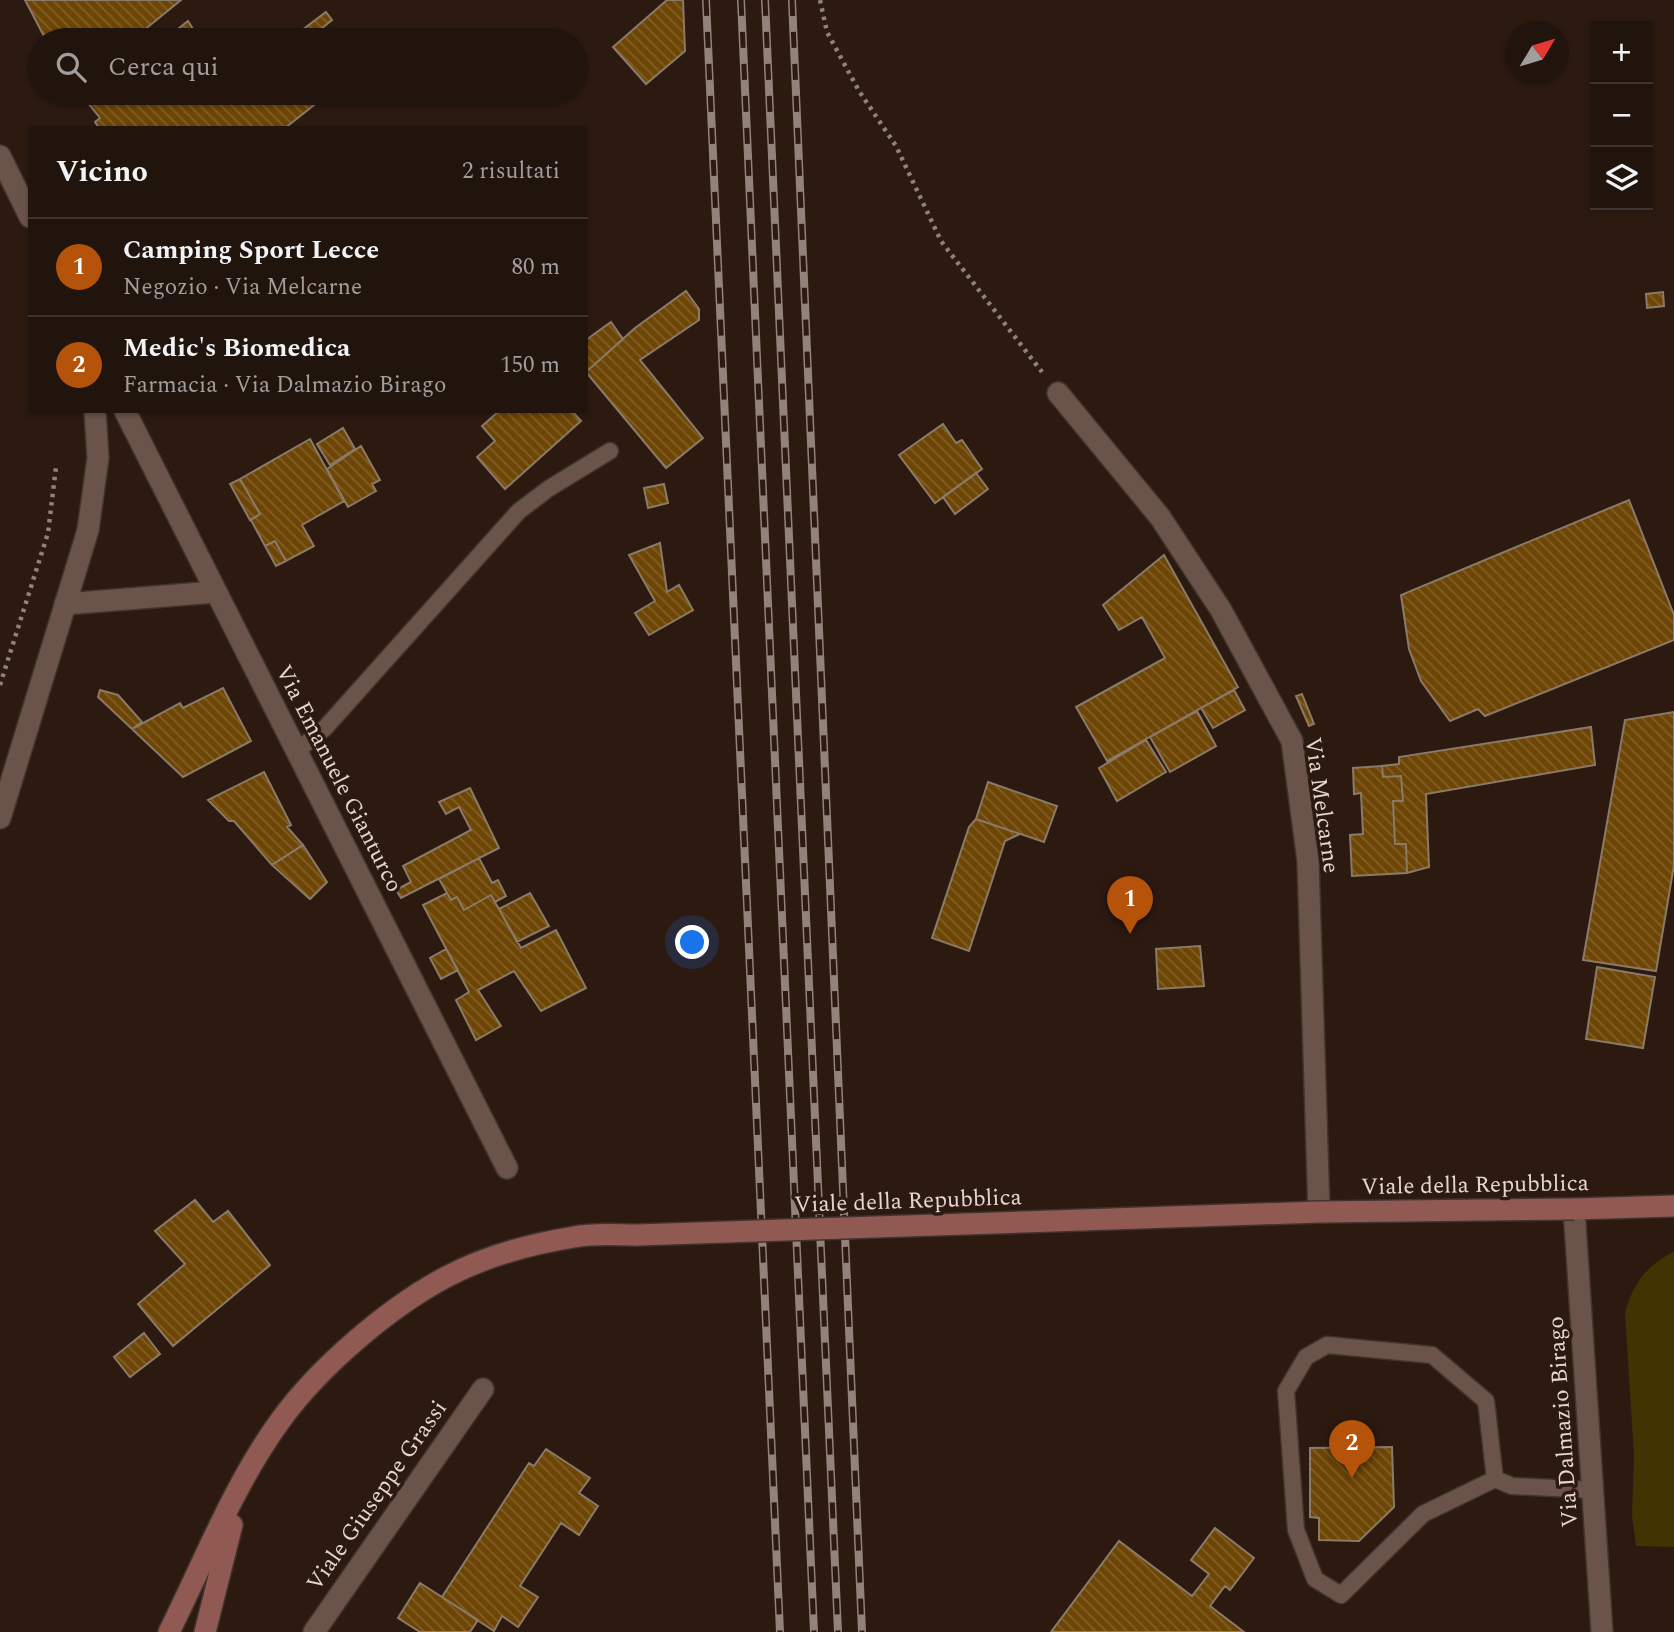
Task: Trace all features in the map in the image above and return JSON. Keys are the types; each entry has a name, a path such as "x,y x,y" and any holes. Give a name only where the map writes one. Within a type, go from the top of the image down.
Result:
{"main road":[{"name":"Viale della Repubblica","path":"169,1632 241,1485 280,1420 329,1367 386,1316 448,1276 514,1250 564,1239 637,1235 1318,1212 1674,1206"},
{"name":"Viale della Repubblica","path":"205,1632 241,1485"}],"street":[{"path":"0,156 28,214"},
{"name":"Via Melcarne","path":"1058,393 1160,517 1221,610 1292,741 1308,861 1318,1212"},
{"path":"0,818 88,530 98,458 95,413"},
{"name":"Via Emanuele Gianturco","path":"126,413 507,1168"},
{"path":"65,604 215,592"},
{"name":"Via Dalmazio Birago","path":"1574,1209 1602,1632"},
{"name":"Viale Giuseppe Grassi","path":"314,1632 483,1389"}],"lane":[{"path":"298,750 325,728 519,511 548,489 610,451"},
{"path":"1494,1479 1486,1401 1432,1355 1327,1345 1306,1357 1286,1391 1296,1530 1315,1579 1340,1595 1423,1514 1494,1479 1512,1486 1593,1490"}],"path":[{"path":"820,0 827,32 859,91 896,146 941,241 1058,393"},
{"path":"0,685 48,533 56,467"}],"shaded area":[{"path":"1674,1252 1674,1547 1636,1546 1632,1516 1634,1455 1625,1313 1642,1276"}],"building":[{"path":"25,0 181,0 147,28 40,28"},
{"path":"667,0 683,0 685,51 646,84 613,47"},
{"path":"326,12 332,20 322,28 305,28"},
{"path":"188,21 192,28 179,28"},
{"path":"90,105 314,105 288,126 98,126 95,122 100,118"},
{"path":"686,291 699,309 699,320 640,360 703,438 666,468 588,374 588,370 635,328"},
{"path":"1663,292 1664,306 1647,308 1646,294"},
{"path":"611,322 623,339 588,370 588,339"},
{"path":"497,413 574,413 581,421 505,489 477,457 495,441 482,426"},
{"path":"943,424 956,443 962,440 982,469 935,503 899,455"},
{"path":"343,428 355,449 330,465 317,444"},
{"path":"310,439 344,501 302,525 314,546 286,561 275,541 265,546 251,520 260,514 240,479"},
{"path":"361,446 380,480 372,484 376,491 348,507 327,469"},
{"path":"976,473 988,489 955,514 943,497"},
{"path":"240,479 260,514 250,520 230,484"},
{"path":"664,484 668,503 648,508 644,488"},
{"path":"1629,500 1674,615 1674,640 1485,716 1478,709 1450,721 1421,681 1409,649 1401,595"},
{"path":"275,541 286,561 276,566 265,546"},
{"path":"660,543 667,592 679,585 693,610 649,635 635,613 655,601 629,555"},
{"path":"1164,555 1238,687 1107,761 1076,707 1165,658 1142,617 1119,630 1103,605"},
{"path":"223,688 251,741 183,777 132,729 180,703 183,708"},
{"path":"100,690 118,695 142,722 132,729 98,697"},
{"path":"1234,690 1245,710 1213,728 1201,708"},
{"path":"1302,694 1314,724 1309,726 1296,696"},
{"path":"1197,711 1216,746 1170,772 1150,737"},
{"path":"1674,712 1674,865 1656,971 1583,960 1625,720"},
{"path":"1591,727 1595,765 1426,794 1429,867 1407,873 1406,844 1395,844 1393,801 1403,801 1401,776 1383,777 1382,766 1399,764 1399,757"},
{"path":"1146,740 1166,772 1117,801 1099,768"},
{"path":"1382,766 1383,777 1401,776 1403,801 1393,801 1395,844 1406,844 1407,873 1352,876 1350,835 1363,834 1361,793 1354,794 1353,768"},
{"path":"264,772 291,825 287,827 303,845 272,865 234,821 229,821 208,800"},
{"path":"988,782 1057,806 1044,842 976,819"},
{"path":"470,788 499,848 401,898 396,890 411,882 403,866 471,830 459,807 446,814 439,802"},
{"path":"976,819 1020,834 1005,841 969,951 932,938 969,827"},
{"path":"303,845 327,882 310,899 272,865"},
{"path":"479,858 492,883 498,880 506,896 495,902 491,895 464,910 457,897 451,900 439,879"},
{"path":"447,893 451,900 457,897 464,910 491,895 521,948 556,930 586,988 541,1011 514,971 478,990 501,1026 476,1040 456,1000 469,992 423,905"},
{"path":"530,893 549,926 517,942 499,909"},
{"path":"1200,946 1204,986 1158,989 1156,949"},
{"path":"446,949 458,970 441,979 430,958"},
{"path":"1597,967 1655,977 1643,1048 1586,1039"},
{"path":"195,1200 213,1222 228,1211 270,1265 173,1346 138,1304 185,1264 155,1231"},
{"path":"144,1333 160,1354 130,1377 114,1357"},
{"path":"1392,1447 1394,1507 1359,1541 1319,1540 1319,1518 1310,1517 1310,1448"},
{"path":"546,1449 590,1478 579,1493 598,1506 579,1535 561,1523 520,1586 538,1597 518,1627 502,1616 494,1631 442,1597 529,1463 534,1466"},
{"path":"1215,1528 1254,1558 1230,1590 1225,1586 1210,1606 1244,1632 1051,1632 1119,1541 1192,1596 1209,1574 1191,1560"},
{"path":"420,1583 478,1620 470,1632 420,1632 398,1618"}],"railway":[{"path":"706,0 780,1632"},
{"path":"741,0 814,1632"},
{"path":"765,0 838,1632"},
{"path":"792,0 862,1632"}],"place":[{"name":"Camping Sport Lecce","path":"1130,934"},
{"name":"Medic's Biomedica","path":"1352,1478"}]}
